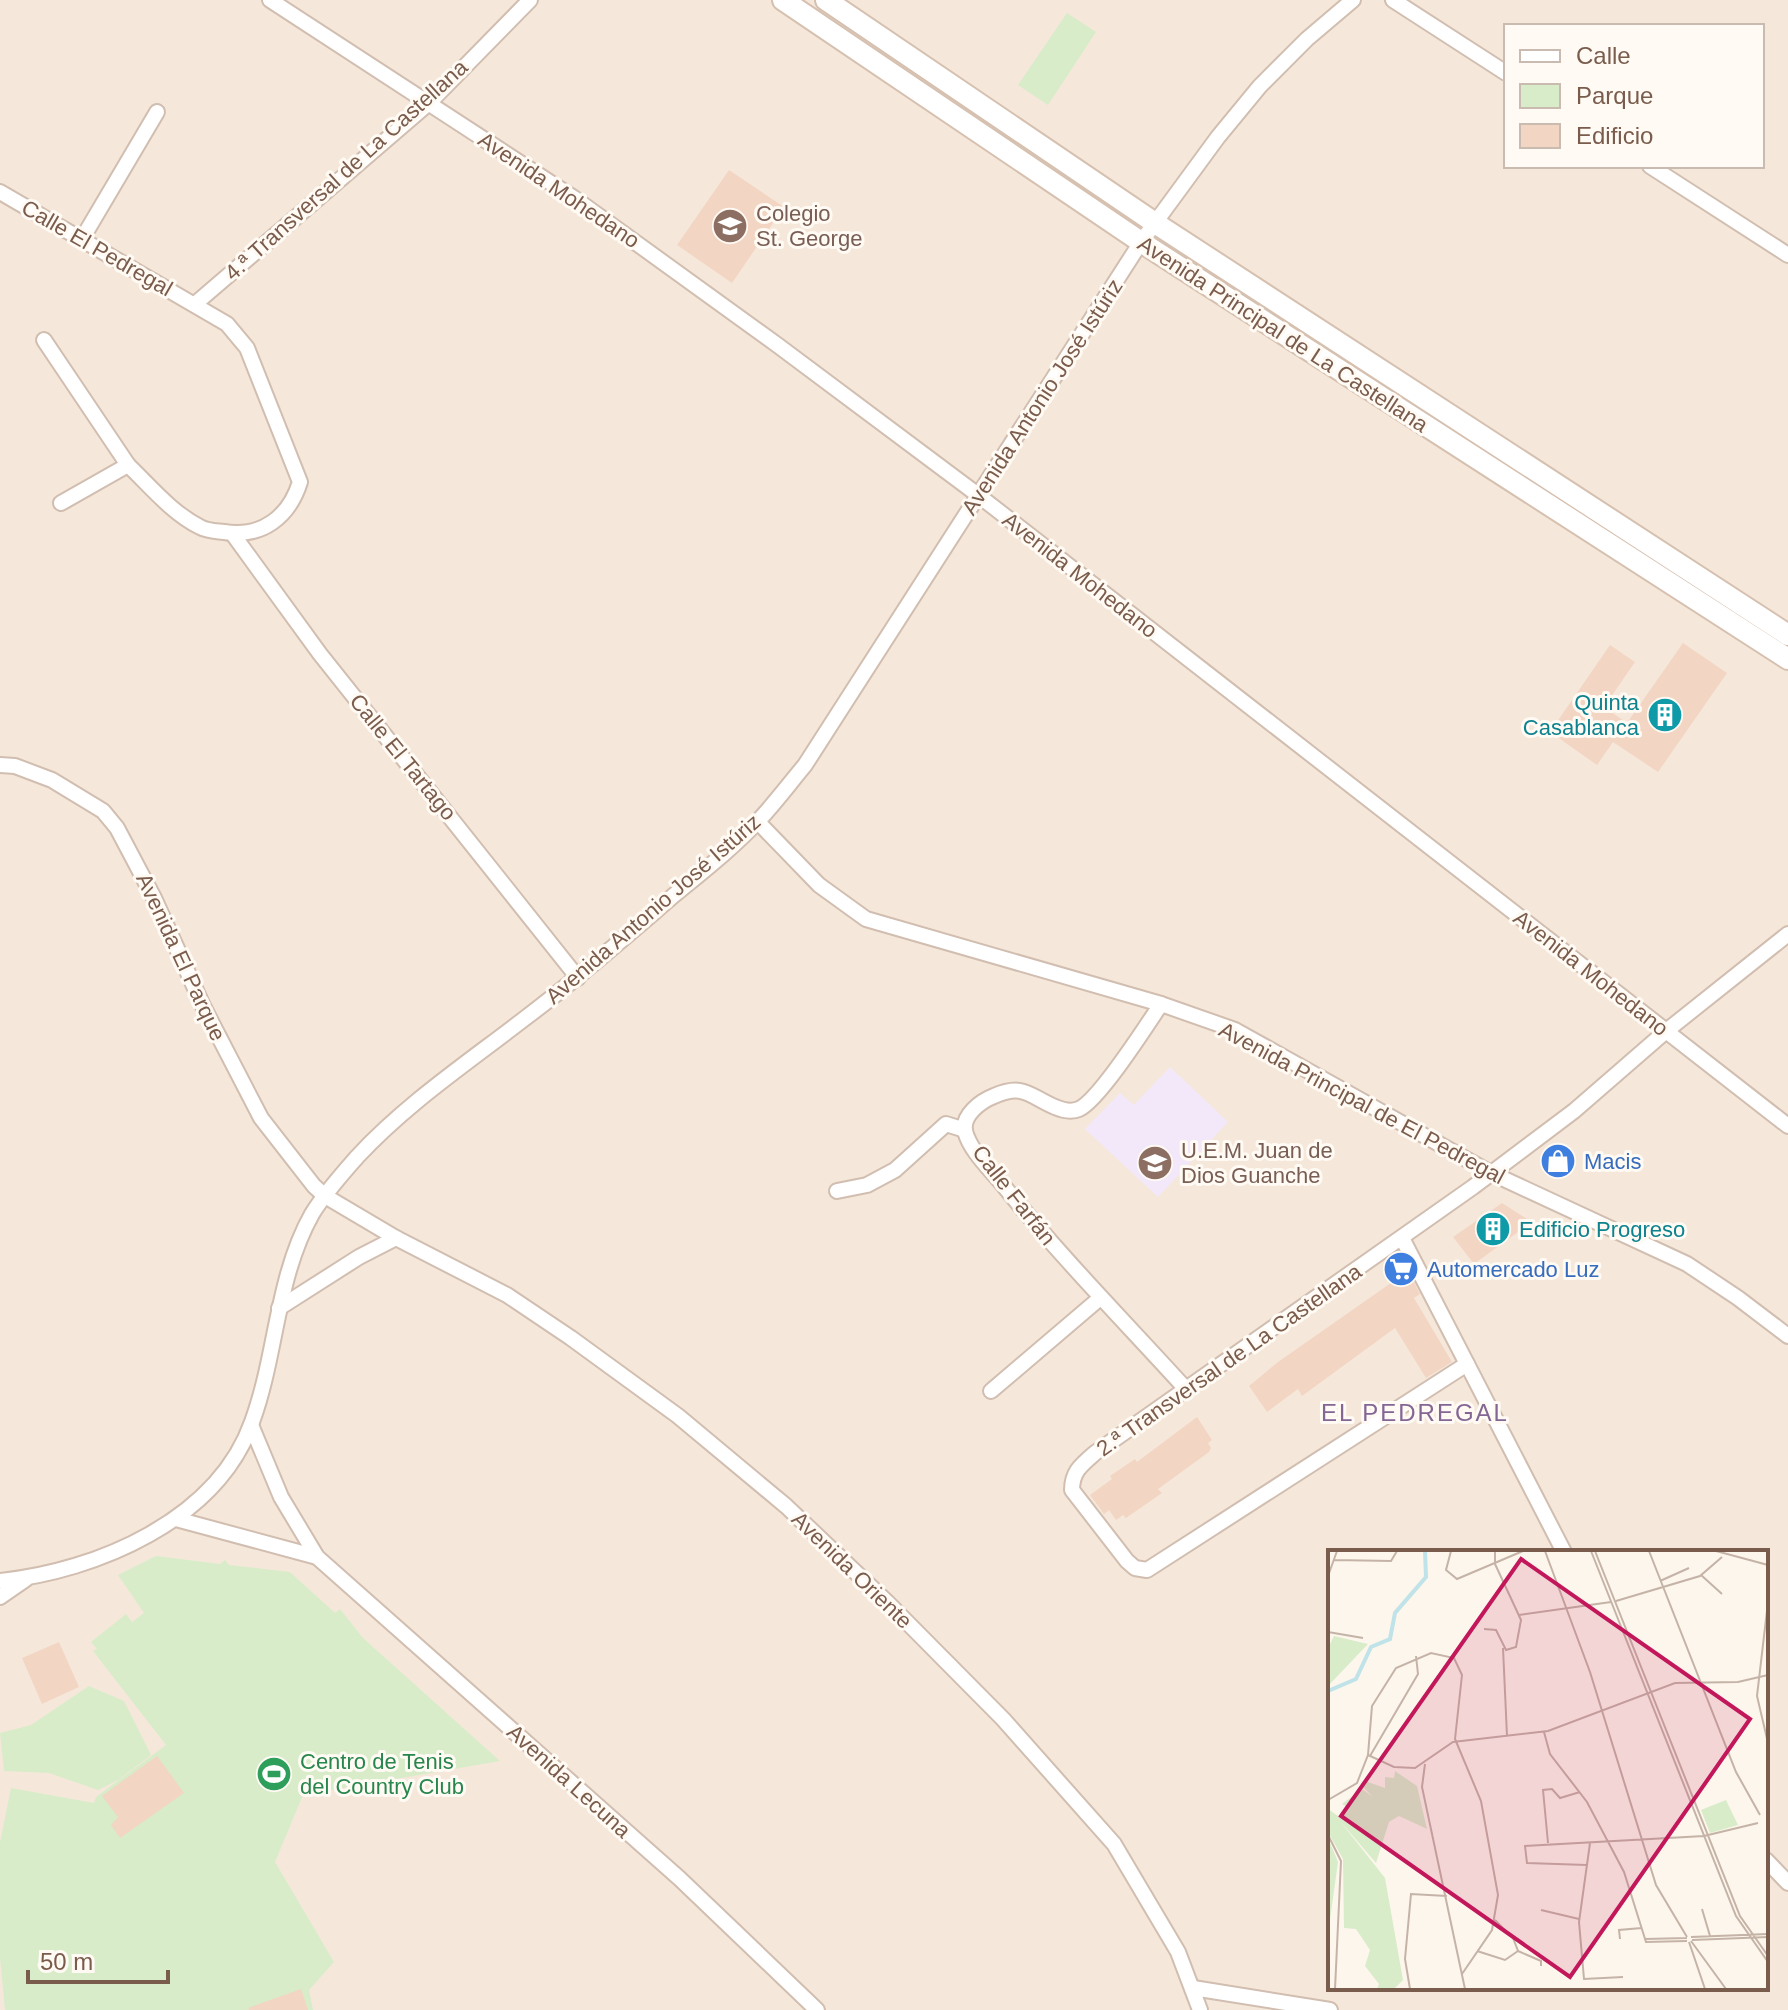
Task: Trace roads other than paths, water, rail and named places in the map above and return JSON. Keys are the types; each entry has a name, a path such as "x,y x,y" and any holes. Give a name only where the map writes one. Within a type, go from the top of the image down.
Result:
{"street":[{"name":"Avenida Mohedano","path":"270,0 574,198 978,495 1788,1126"},
{"name":"4.ª Transversal de La Castellana","path":"195,304 429,103 530,0"},
{"name":"Avenida Principal de La Castellana","path":"783,0 1141,242 1788,659"},
{"name":"Avenida Principal de La Castellana","path":"826,0 1155,223 1788,635"},
{"name":"Avenida Antonio José Istúriz","path":"0,1581 27,1578 99,1559 176,1519 225,1472 251,1425 279,1308 306,1225 325,1196 364,1150 411,1106 578,978 758,822 805,765 1141,242 1218,137 1260,86 1307,39 1353,0"},
{"path":"1393,0 1504,72"},
{"path":"82,239 157,112"},
{"path":"1653,168 1788,255"},
{"name":"Calle El Pedregal","path":"0,192 195,304"},
{"path":"44,340 128,465 170,504 202,528 232,533 255,532 278,518 294,501 300,482 247,348 227,324 195,304"},
{"path":"61,503 128,465"},
{"name":"Calle El Tartago","path":"232,533 320,654 578,978"},
{"name":"Avenida El Parque","path":"0,765 15,766 52,780 103,811 117,828 261,1118 325,1196"},
{"name":"Avenida Principal de El Pedregal","path":"758,822 819,885 866,919 1161,1004 1235,1030 1491,1173 1687,1264 1788,1336"},
{"name":"2.ª Transversal de La Castellana","path":"1467,1364 1147,1570 1135,1568 1072,1490 1072,1477 1095,1453 1402,1238 1574,1111 1665,1032 1788,934"},
{"name":"Calle Farfán","path":"1161,1004 1106,1081 1079,1109 1068,1110 1017,1089 1008,1090 989,1098 972,1111 966,1118 965,1130 977,1153 1099,1299 1185,1388"},
{"path":"837,1191 867,1185 895,1170 946,1124 965,1130"},
{"name":"Avenida Oriente","path":"325,1196 396,1238 507,1295 571,1338 678,1416 786,1506 1003,1719 1114,1844 1178,1952 1200,2010"},
{"path":"279,1308 359,1257 396,1238"},
{"path":"1402,1238 1563,1550"},
{"path":"991,1391 1099,1299"},
{"name":"Avenida Lecuna","path":"251,1425 281,1497 317,1557 679,1878 817,2010"},
{"name":"Avenida Lecuna","path":"176,1519 317,1557"},
{"name":"Avenida Antonio José Istúriz","path":"0,1597 27,1578"},
{"path":"1768,1862 1788,1883"},
{"path":"1193,1988 1330,2010"}],"place":[{"name":"Colegio St. George","path":"730,226"},
{"name":"Quinta Casablanca","path":"1665,715"},
{"name":"Macis","path":"1558,1161"},
{"name":"U.E.M. Juan de Dios Guanche","path":"1155,1163"},
{"name":"Edificio Progreso","path":"1493,1229"},
{"name":"Automercado Luz","path":"1401,1269"},
{"name":"Centro de Tenis del Country Club","path":"274,1774"}],"district":[{"name":"EL PEDREGAL","path":"1415,1412"}]}
